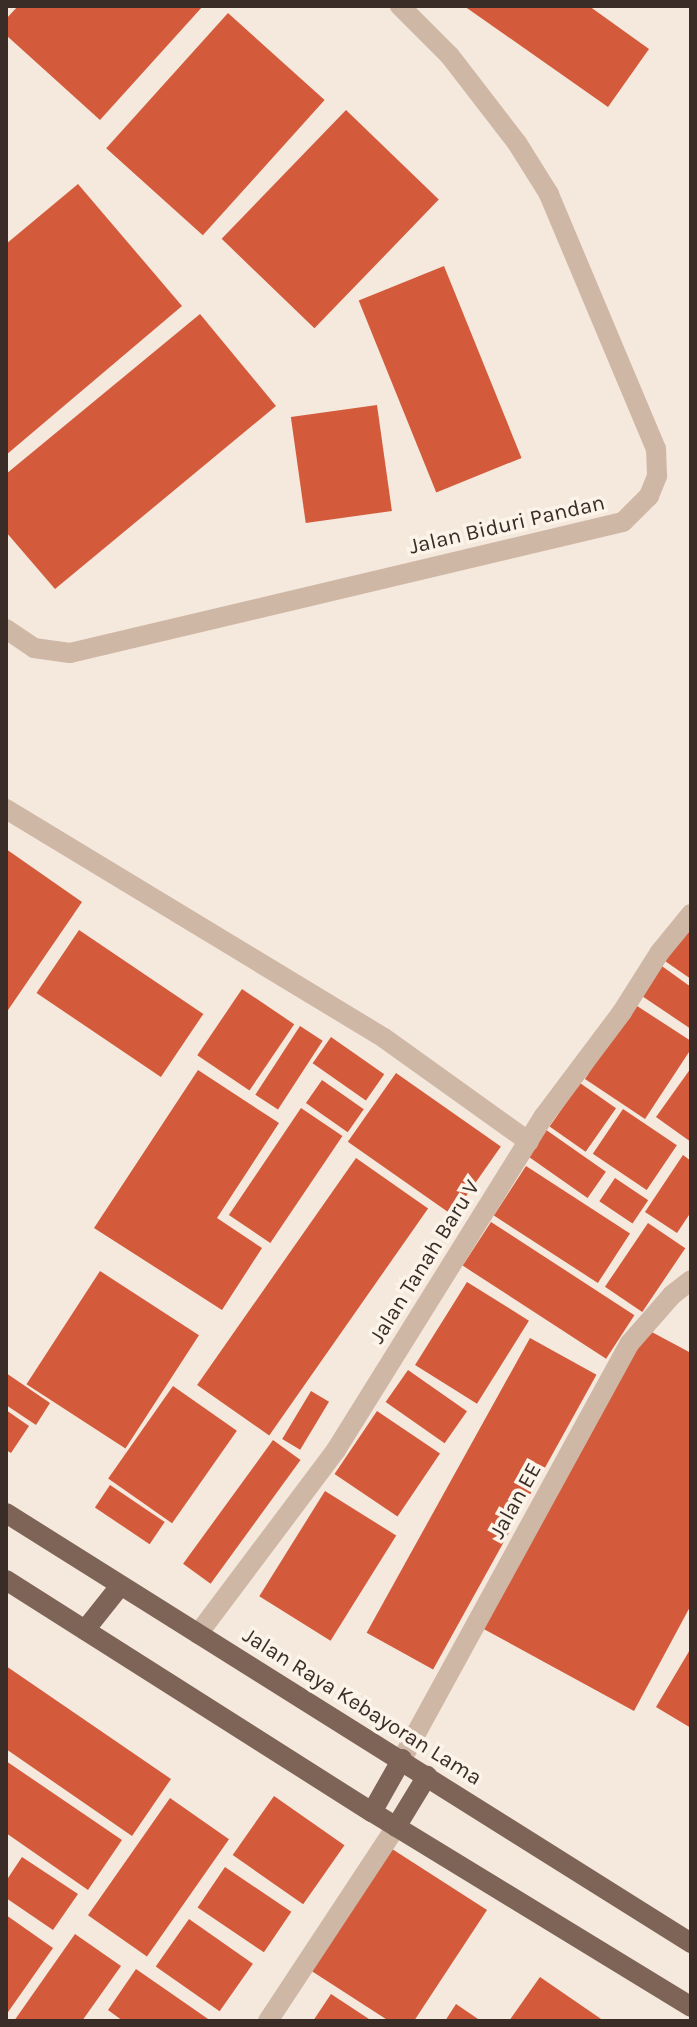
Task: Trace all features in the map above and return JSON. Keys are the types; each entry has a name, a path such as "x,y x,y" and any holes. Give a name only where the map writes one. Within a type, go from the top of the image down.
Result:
{"main road":[{"name":"Jalan Raya Kebayoran Lama","path":"6,1513 691,1943"},
{"path":"6,1580 396,1827 691,2007"},
{"path":"85,1630 120,1586"},
{"path":"372,1812 402,1759"},
{"path":"396,1827 427,1776"}],"street":[{"name":"Jalan Biduri Pandan","path":"6,629 34,648 70,653 623,522 649,496 657,476 656,449 549,194 517,143 450,56 400,6"},
{"path":"6,809 384,1038 529,1142"},
{"name":"Jalan Tanah Baru V","path":"198,1634 336,1450 544,1116 622,1012 660,952 691,914"},
{"name":"Jalan EE","path":"402,1759 630,1343 672,1295 691,1280"},
{"path":"268,2021 396,1827"}],"building":[{"path":"18,6 203,6 100,120 6,35 6,19"},
{"path":"464,6 589,6 649,49 608,107"},
{"path":"228,13 325,100 203,235 106,148"},
{"path":"346,110 439,200 314,328 222,239"},
{"path":"78,184 182,306 6,455 6,244"},
{"path":"444,266 522,458 436,492 359,300"},
{"path":"200,314 276,406 55,589 6,532 6,474"},
{"path":"377,405 392,511 306,523 291,417"},
{"path":"6,849 82,902 6,1013"},
{"path":"683,928 691,934 691,979 662,959"},
{"path":"79,930 203,1014 161,1077 37,993"},
{"path":"659,964 691,987 691,1029 639,994"},
{"path":"242,989 294,1024 249,1091 197,1055"},
{"path":"634,1004 691,1041 691,1049 645,1119 585,1079"},
{"path":"300,1026 323,1041 278,1109 255,1095"},
{"path":"331,1037 384,1074 366,1100 313,1063"},
{"path":"691,1068 691,1142 656,1117"},
{"path":"198,1070 279,1123 217,1218 262,1248 222,1310 94,1228"},
{"path":"396,1073 501,1146 453,1215 348,1142"},
{"path":"322,1080 364,1109 348,1132 306,1103"},
{"path":"580,1083 616,1108 586,1152 550,1126"},
{"path":"301,1108 342,1136 270,1243 229,1215"},
{"path":"623,1109 677,1145 647,1190 593,1154"},
{"path":"542,1127 606,1172 588,1198 524,1153"},
{"path":"683,1155 691,1161 691,1212 677,1233 645,1212"},
{"path":"356,1158 428,1208 269,1435 197,1385"},
{"path":"526,1166 630,1234 598,1283 494,1215"},
{"path":"615,1178 648,1200 633,1224 599,1201"},
{"path":"491,1222 634,1315 606,1359 463,1266"},
{"path":"648,1223 685,1248 642,1312 605,1287"},
{"path":"100,1271 199,1335 125,1448 26,1384"},
{"path":"467,1282 529,1321 477,1404 415,1365"},
{"path":"648,1330 691,1353 691,1605 634,1711 480,1627"},
{"path":"530,1338 596,1375 433,1670 367,1633"},
{"path":"408,1370 467,1411 445,1443 386,1402"},
{"path":"6,1373 50,1403 36,1425 6,1405"},
{"path":"173,1386 237,1431 172,1523 108,1479"},
{"path":"311,1391 329,1402 300,1450 282,1439"},
{"path":"6,1410 29,1426 11,1453 6,1450"},
{"path":"377,1411 440,1453 398,1517 335,1474"},
{"path":"273,1440 301,1460 211,1584 183,1564"},
{"path":"110,1485 165,1522 150,1544 95,1507"},
{"path":"325,1491 396,1536 331,1641 259,1596"},
{"path":"691,1648 691,1728 656,1707"},
{"path":"6,1666 171,1779 132,1836 6,1749"},
{"path":"6,1761 122,1840 88,1890 6,1833"},
{"path":"274,1796 344,1845 303,1904 233,1855"},
{"path":"170,1798 229,1839 147,1956 88,1915"},
{"path":"389,1847 487,1910 414,2021 389,2021 310,1970"},
{"path":"22,1857 78,1894 53,1930 6,1898 6,1881"},
{"path":"225,1867 291,1912 264,1952 198,1908"},
{"path":"6,1915 53,1948 6,2015"},
{"path":"189,1919 253,1964 220,2011 156,1967"},
{"path":"75,1934 121,1966 82,2021 14,2021"},
{"path":"136,1969 211,2021 123,2021 108,2010"},
{"path":"540,1977 604,2021 509,2021"},
{"path":"331,1994 372,2021 313,2021"},
{"path":"456,2004 481,2021 445,2021"}]}
